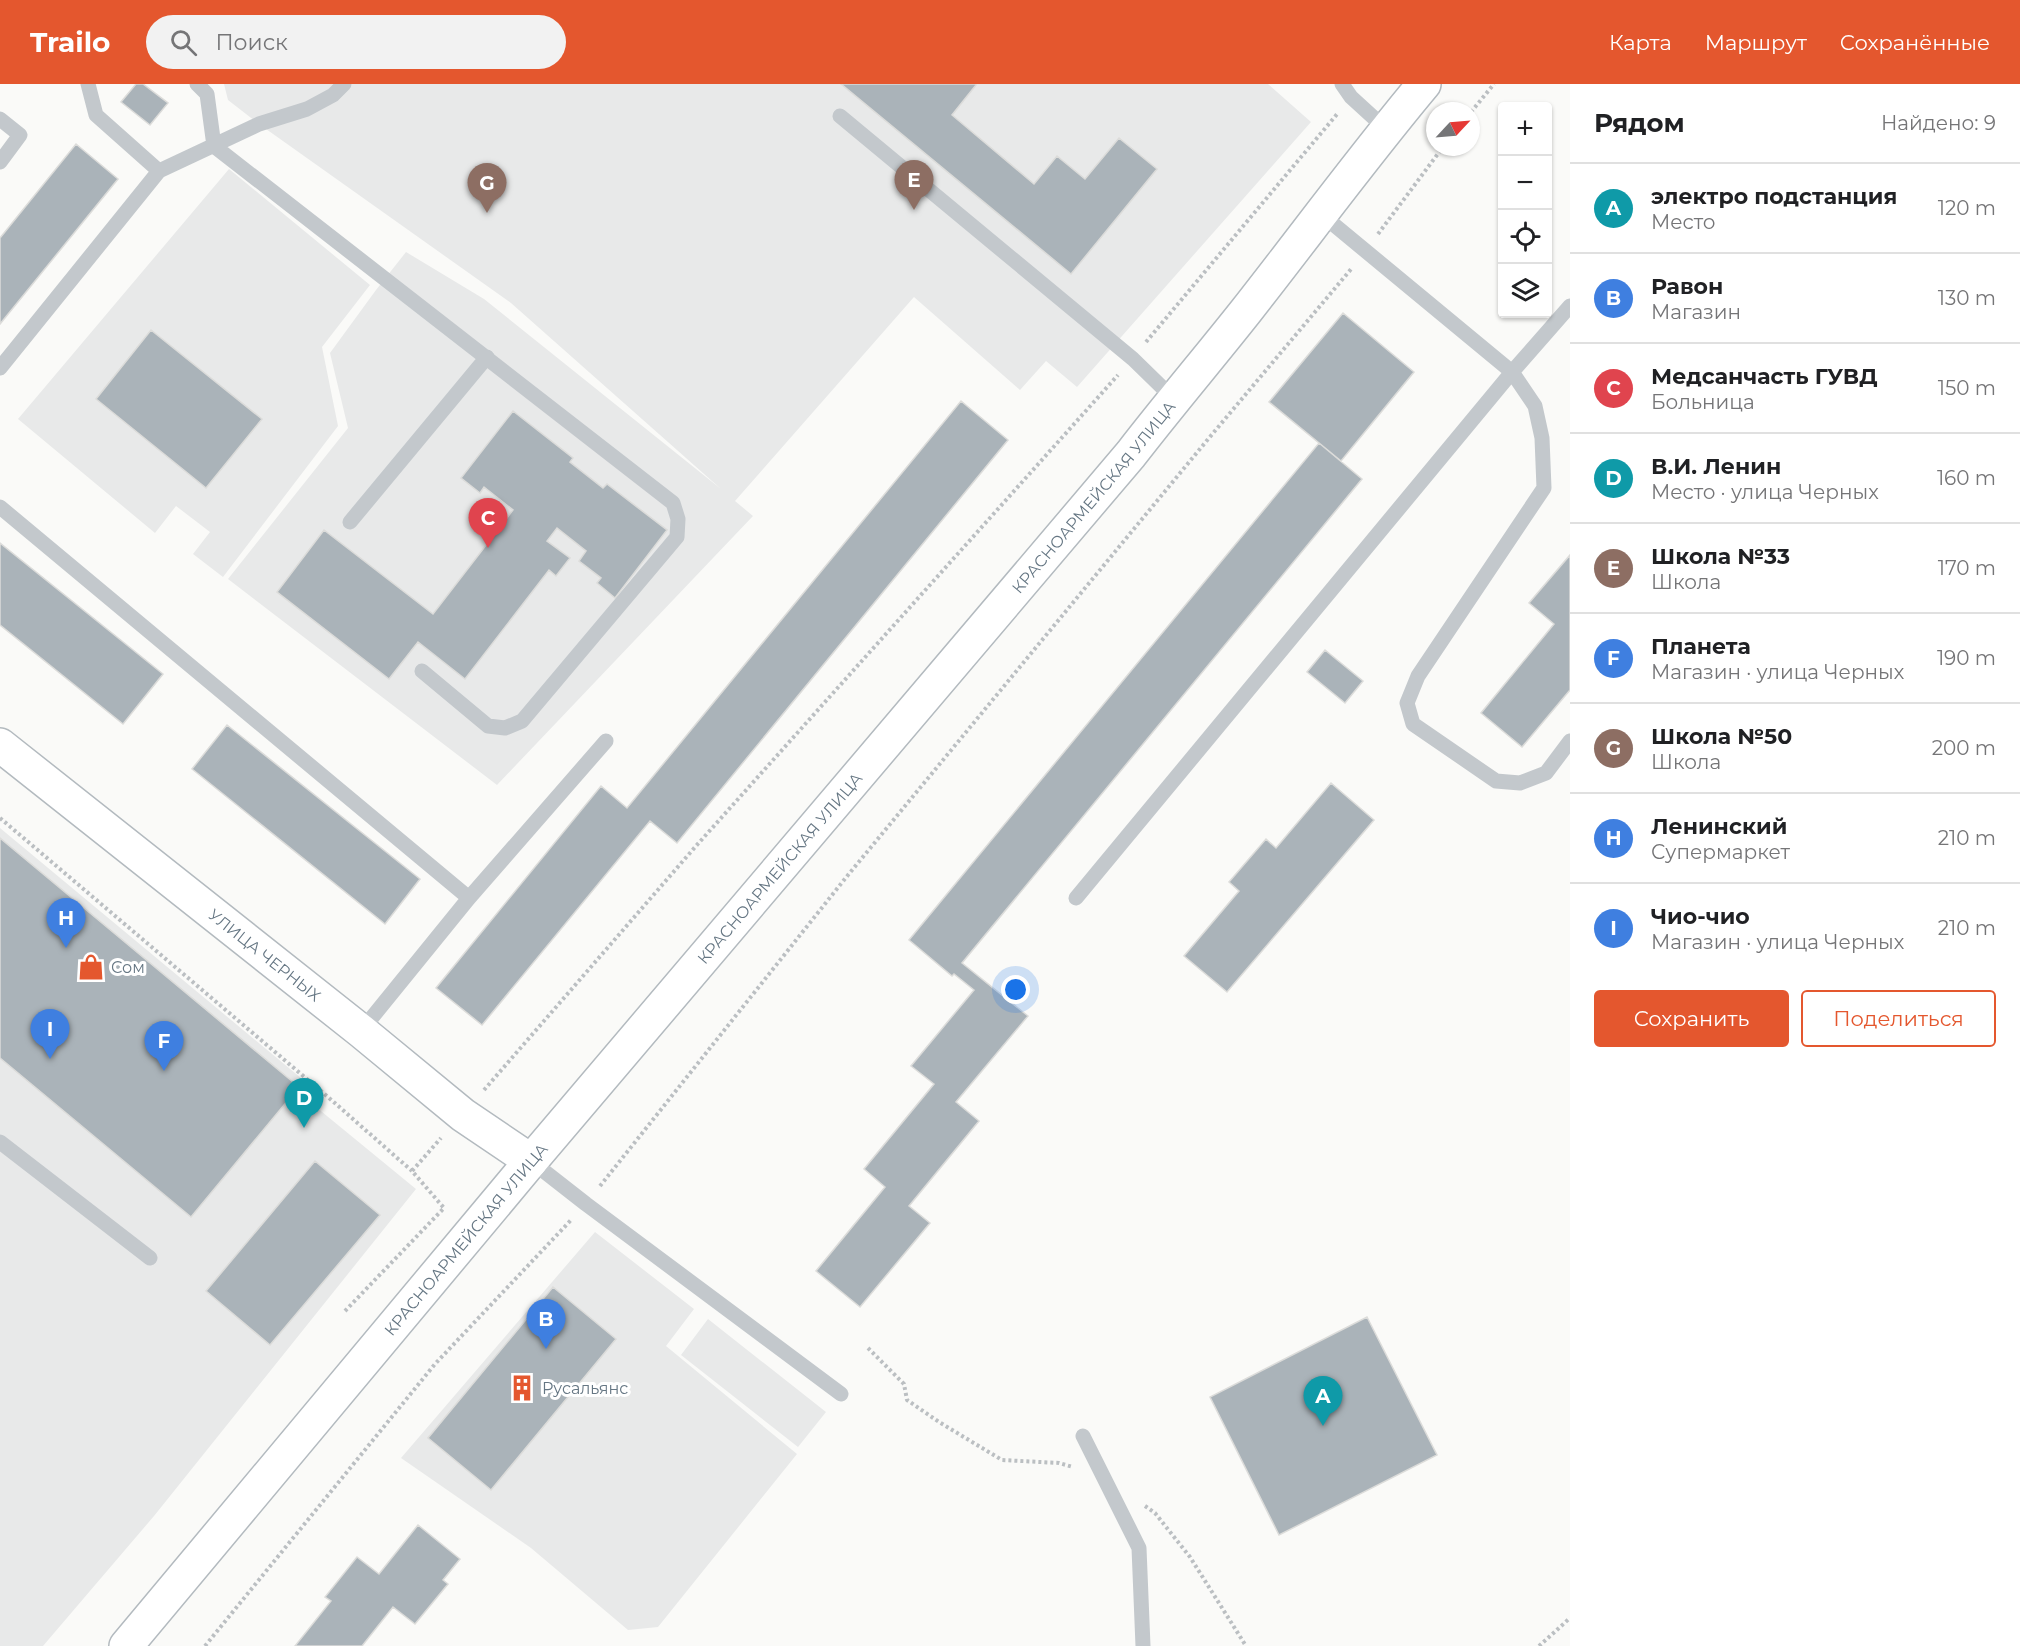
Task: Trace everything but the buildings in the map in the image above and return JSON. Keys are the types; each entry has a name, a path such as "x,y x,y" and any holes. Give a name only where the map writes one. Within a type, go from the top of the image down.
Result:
{"street":[{"name":"КРАСНОАРМЕЙСКАЯ УЛИЦА","path":"126,1646 531,1161 1124,464 1245,313 1386,129 1424,84"},
{"name":"УЛИЦА ЧЕРНЫХ","path":"0,745 361,1031 462,1115 531,1161"}],"lane":[{"path":"88,84 96,115 159,171"},
{"path":"197,84 207,94 214,146 673,503 678,519 677,537 522,721 505,728 488,726 422,671"},
{"path":"0,368 159,171 259,124 307,109 333,94 344,84"},
{"path":"1342,84 1351,97 1386,129"},
{"path":"840,116 1133,358 1174,399"},
{"path":"0,120 20,135 0,162"},
{"path":"1321,214 1512,372 1535,406 1542,438 1544,488 1418,676 1407,703 1413,724 1496,781 1520,783 1546,773 1570,741"},
{"path":"1076,898 1512,372 1570,306"},
{"path":"350,522 487,357"},
{"path":"0,507 469,898"},
{"path":"361,1031 469,898 606,741"},
{"path":"0,1142 150,1258"},
{"path":"531,1161 842,1394"},
{"path":"1083,1436 1139,1548 1143,1646"}],"path":[{"path":"1479,102 1494,84"},
{"path":"412,1171 696,846 1133,358 1351,97"},
{"path":"205,1646 435,1364 586,1204 848,875 1366,250 1436,156"},
{"path":"0,818 328,1097 412,1171 444,1208 345,1311"},
{"path":"868,1348 904,1384 907,1400 1002,1460 1059,1463 1104,1478 1155,1513 1190,1557 1246,1646"},
{"path":"1539,1646 1570,1618"}],"shaded area":[{"path":"224,84 1268,84 1311,122 1077,387 1046,361 1020,390 914,297 735,501 753,516 497,785 228,579 348,428 330,353 376,290 406,252 484,299 721,489 511,303 259,124 228,100"},
{"path":"229,169 370,285 322,347 338,426 223,577 193,554 210,532 176,506 155,533 18,419"},
{"path":"0,828 313,1088 305,1098 416,1189 154,1516 43,1646 0,1646"},
{"path":"595,1232 694,1309 666,1346 797,1454 658,1627 628,1630 531,1548 401,1458"},
{"path":"708,1319 826,1412 798,1447 681,1355"}],"place":[{"name":"Школа №33","path":"914,210"},
{"name":"Школа №50","path":"487,213"},
{"name":"Медсанчасть ГУВД","path":"488,548"},
{"name":"Ленинский","path":"66,948"},
{"name":"Сом","path":"91,967"},
{"name":"Чио-чио","path":"50,1059"},
{"name":"Планета","path":"164,1071"},
{"name":"В.И. Ленин","path":"304,1128"},
{"name":"Равон","path":"546,1349"},
{"name":"Русальянс","path":"522,1388"},
{"name":"электро подстанция","path":"1323,1426"}]}
